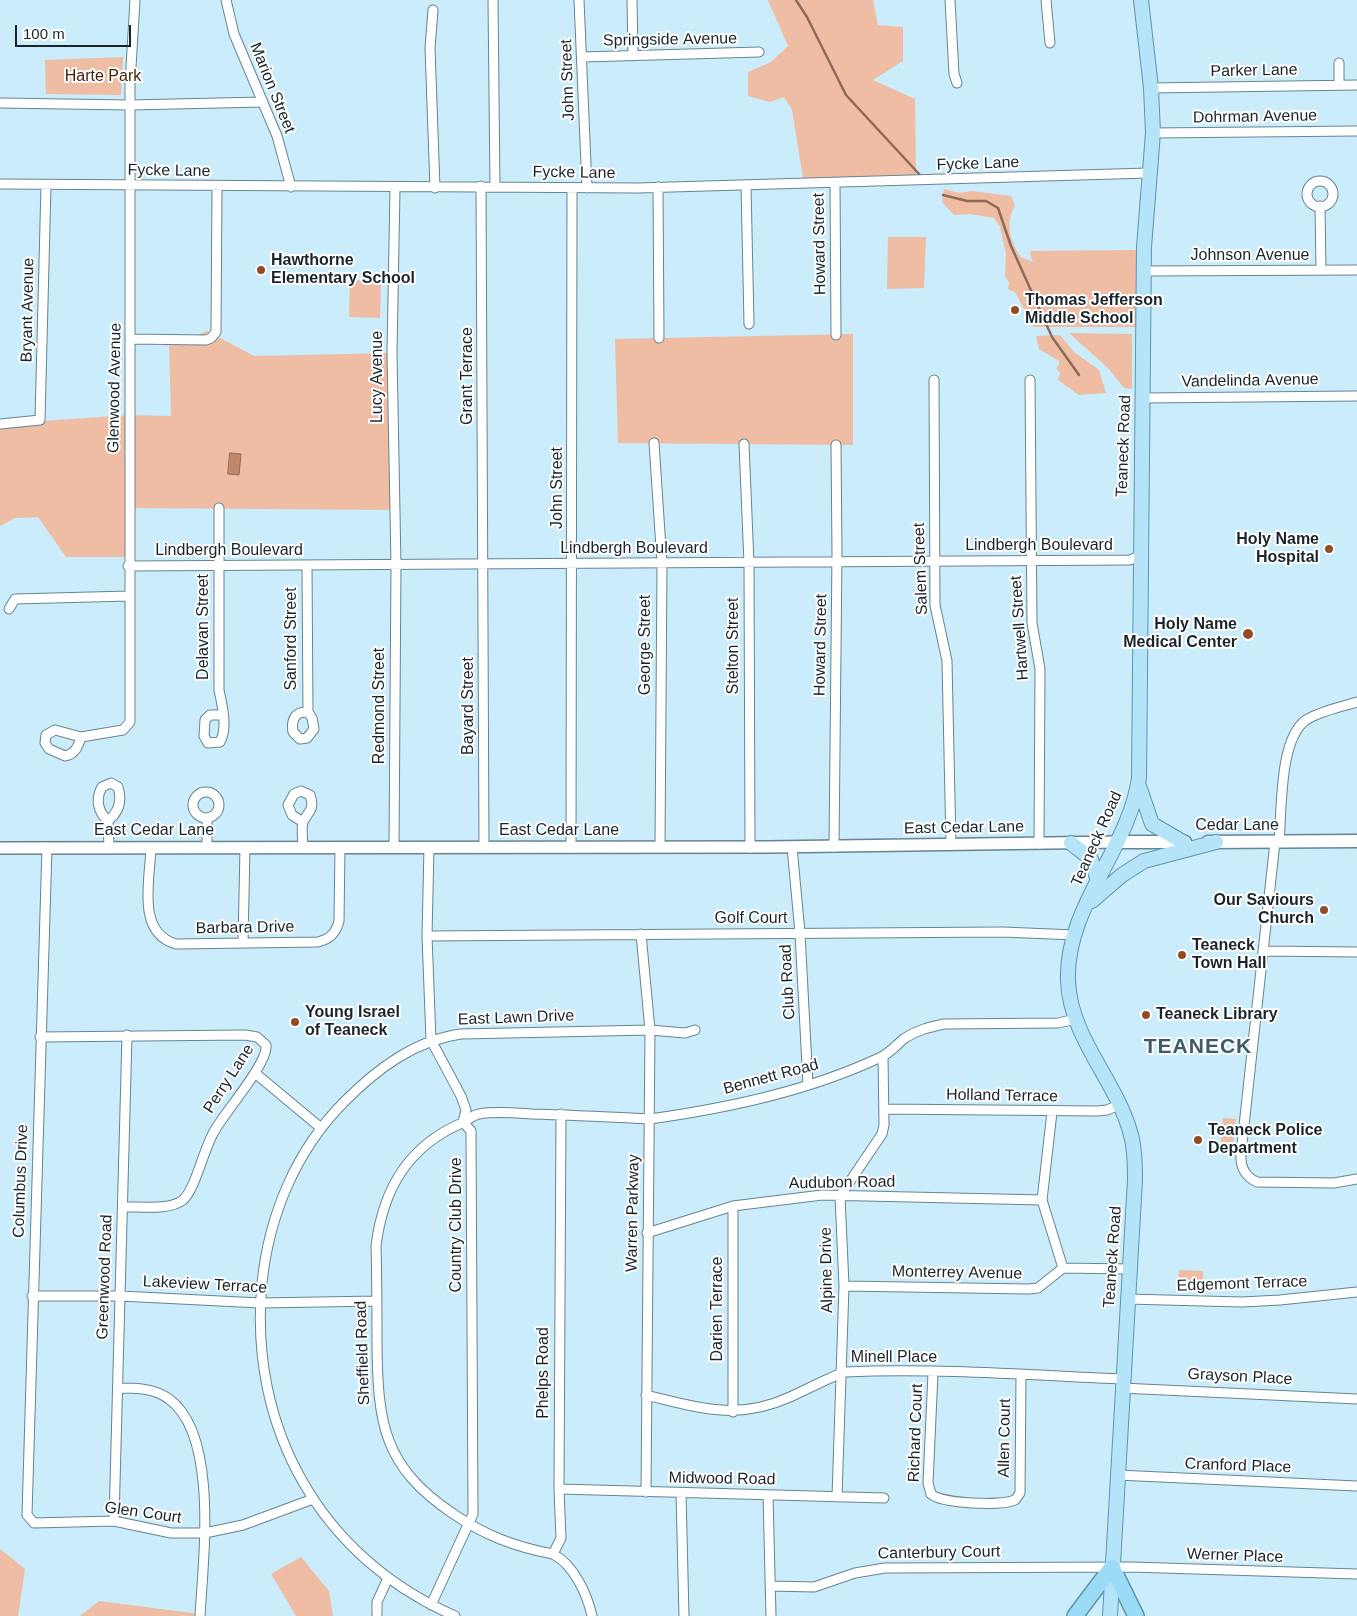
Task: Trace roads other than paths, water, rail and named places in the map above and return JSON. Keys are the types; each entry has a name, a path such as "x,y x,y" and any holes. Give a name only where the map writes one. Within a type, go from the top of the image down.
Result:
{"highway":[{"path":"1075,1616 1112,1567 1136,1616"}],"main road":[{"name":"Teaneck Road","path":"1110,1616 1135,1162 1131,1134 1119,1105 1076,1019 1068,981 1070,955 1075,935 1133,807 1138,784 1141,725 1139,556 1143,398 1143,271 1148,173 1153,133 1151,88 1141,0"},
{"path":"1138,784 1152,824 1184,842"},
{"name":"Cedar Lane","path":"1118,842 1357,841"},
{"path":"1087,905 1116,879 1138,864 1159,856 1216,842"},
{"path":"1071,843 1091,859 1098,881"}],"street":[{"name":"Glenwood Avenue","path":"81,737 123,730 130,722 128,566 131,339 130,105 135,0"},
{"name":"Marion Street","path":"226,0 234,34 277,136 291,187"},
{"path":"493,0 495,187"},
{"name":"John Street","path":"579,0 583,57 587,188"},
{"path":"632,0 633,56"},
{"path":"950,0 954,74 957,83"},
{"path":"1046,0 1050,43"},
{"path":"433,10 430,48 435,188"},
{"name":"Springside Avenue","path":"583,57 759,52"},
{"path":"1339,63 1339,85"},
{"name":"Parker Lane","path":"1151,88 1357,85"},
{"path":"0,103 130,105 263,102"},
{"name":"Dohrman Avenue","path":"1153,133 1357,131"},
{"name":"Fycke Lane","path":"0,184 587,188 834,183 1148,173"},
{"name":"Howard Street","path":"834,183 836,335"},
{"name":"Bryant Avenue","path":"0,424 40,420 46,185"},
{"path":"746,185 749,324"},
{"path":"131,339 206,340 211,338 216,332 217,186"},
{"name":"Grant Terrace","path":"482,186 484,565"},
{"path":"658,187 659,338"},
{"name":"Lucy Avenue","path":"396,188 392,353 396,565"},
{"name":"John Street","path":"571,848 573,564 572,188"},
{"path":"1320,206 1321,270"},
{"name":"Johnson Avenue","path":"1143,271 1357,270"},
{"name":"Salem Street","path":"934,380 935,605 947,661 951,845"},
{"name":"Hartwell Street","path":"1030,380 1032,623 1040,669 1039,844"},
{"name":"Vandelinda Avenue","path":"1143,398 1357,396"},
{"name":"George Street","path":"654,443 662,564 660,847"},
{"name":"Stelton Street","path":"744,444 749,563 750,848"},
{"name":"Howard Street","path":"834,846 837,562 836,445"},
{"name":"Delavan Street","path":"219,508 219,692 223,701 222,715"},
{"name":"Lindbergh Boulevard","path":"128,566 1031,561 1130,560 1139,556"},
{"name":"Redmond Street","path":"394,848 396,565"},
{"name":"Bayard Street","path":"484,565 484,848"},
{"name":"Sanford Street","path":"307,566 308,712"},
{"path":"9,609 15,599 129,596"},
{"path":"1357,702 1314,716 1300,725 1293,733 1287,751 1241,1153 1242,1167 1247,1175 1257,1182 1334,1183 1357,1179"},
{"path":"207,818 207,848"},
{"path":"108,821 109,848"},
{"path":"303,822 303,848"},
{"name":"East Cedar Lane","path":"0,848 750,848 1118,842"},
{"name":"Club Road","path":"792,847 800,934 808,1085"},
{"name":"Columbus Drive","path":"27,1515 32,1296 47,848"},
{"name":"Barbara Drive","path":"151,848 149,912 156,933 168,942 176,944 318,942 334,933 339,921 340,848"},
{"path":"243,943 245,848"},
{"name":"Country Club Drive","path":"429,848 427,936 428,1002 431,1040 461,1096 466,1110 463,1122 471,1131 473,1514 431,1605"},
{"name":"Golf Court","path":"427,936 1010,932 1041,936 1075,935"},
{"name":"Warren Parkway","path":"641,934 650,1030 646,1492"},
{"path":"1263,951 1357,952"},
{"name":"Bennett Road","path":"463,1122 476,1114 489,1113 561,1114 650,1119 746,1102 808,1085 883,1057 906,1038 918,1031 944,1024 1058,1023 1076,1019"},
{"name":"East Lawn Drive","path":"455,1616 431,1605 388,1578 352,1547 313,1499 283,1442 270,1403 261,1350 260,1303 264,1264 274,1219 294,1172 321,1128 337,1108 371,1077 409,1051 431,1040 461,1034 650,1030 685,1033 695,1030"},
{"name":"Greenwood Road","path":"114,1521 127,1035"},
{"name":"Perry Lane","path":"40,1037 245,1035 258,1037 263,1040 267,1048 255,1073 214,1130 191,1186 183,1200 170,1206 122,1207"},
{"path":"840,1196 878,1142 884,1125 883,1057"},
{"path":"255,1073 321,1128"},
{"name":"Holland Terrace","path":"884,1109 1052,1112 1104,1111 1119,1105"},
{"path":"1052,1112 1042,1200 1063,1268 1079,1266 1129,1270"},
{"name":"Phelps Road","path":"553,1554 561,1538 559,1489 561,1114"},
{"name":"Sheffield Road","path":"463,1122 439,1133 418,1150 396,1179 388,1195 377,1238 378,1395 382,1421 390,1446 399,1461 419,1487 435,1501 469,1524 508,1544 553,1554"},
{"name":"Audubon Road","path":"647,1233 733,1206 822,1195 1042,1200"},
{"name":"Alpine Drive","path":"838,1497 844,1286 840,1196"},
{"name":"Darien Terrace","path":"733,1206 733,1412"},
{"name":"Monterrey Avenue","path":"844,1286 1028,1289 1038,1288 1063,1268"},
{"name":"Edgemont Terrace","path":"1127,1299 1235,1302 1280,1300 1357,1292"},
{"name":"Lakeview Terrace","path":"32,1296 120,1296 260,1303 377,1301"},
{"name":"Minell Place","path":"646,1395 685,1405 733,1412 767,1407 842,1372 933,1372 1021,1375 1122,1384"},
{"name":"Richard Court","path":"933,1372 928,1483 931,1494 940,1500 1002,1504 1015,1500"},
{"name":"Allen Court","path":"1015,1500 1020,1493 1021,1375"},
{"name":"Grayson Place","path":"1122,1384 1357,1399"},
{"path":"118,1388 140,1388 159,1393 177,1406 184,1414 201,1465 206,1504 200,1616"},
{"name":"Cranford Place","path":"1117,1476 1357,1486"},
{"name":"Midwood Road","path":"559,1489 884,1498"},
{"path":"681,1493 684,1616"},
{"path":"768,1495 772,1616"},
{"name":"Glen Court","path":"27,1515 34,1523 114,1521 171,1533 205,1533 244,1526 313,1499"},
{"path":"553,1554 567,1564 586,1595 592,1616"},
{"name":"Werner Place","path":"1112,1567 1357,1574"},
{"name":"Canterbury Court","path":"770,1586 814,1587 862,1571 885,1568 1112,1567"},
{"path":"378,1615 377,1602 388,1578"}],"waterway":[{"path":"796,0 807,17 846,95 920,175"},
{"path":"943,195 967,201 986,201 998,208 1011,246 1052,337 1079,375"}],"place":[{"name":"Hawthorne Elementary School","path":"261,270"},
{"name":"Thomas Jefferson Middle School","path":"1015,310"},
{"name":"Holy Name Hospital","path":"1329,549"},
{"name":"Holy Name Medical Center","path":"1248,634"},
{"name":"Our Saviours Church","path":"1324,910"},
{"name":"Teaneck Town Hall","path":"1182,955"},
{"name":"Teaneck Library","path":"1146,1015"},
{"name":"Young Israel of Teaneck","path":"295,1022"},
{"name":"Teaneck Police Department","path":"1198,1140"}],"district":[{"name":"TEANECK","path":"1198,1047"}],"park label":[{"name":"Harte Park","path":"103,77"}]}
